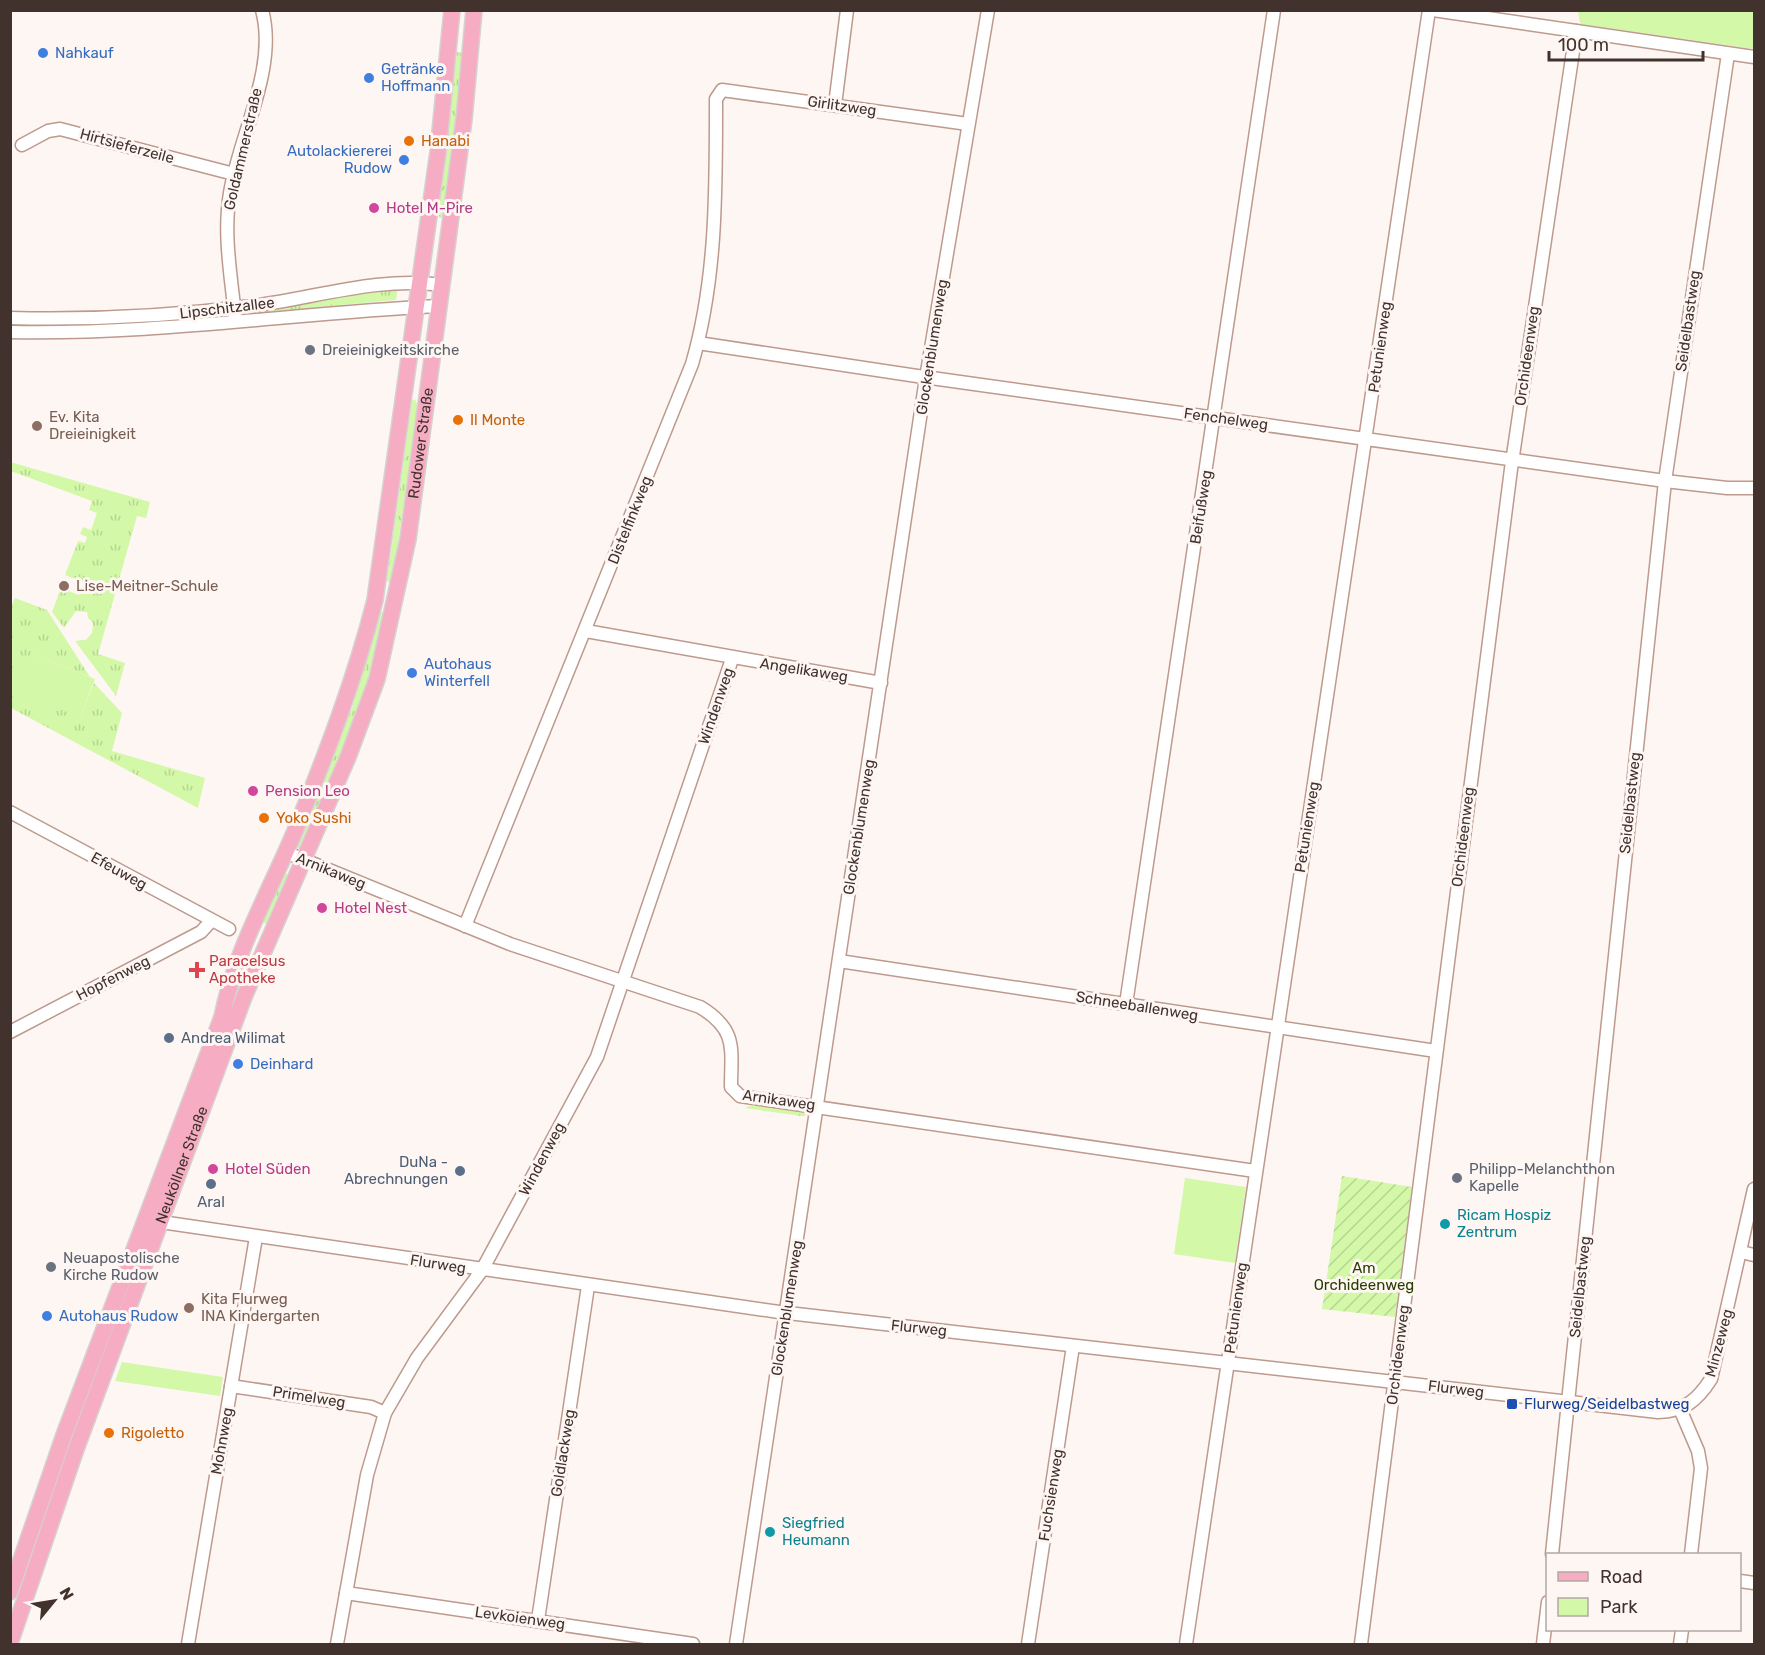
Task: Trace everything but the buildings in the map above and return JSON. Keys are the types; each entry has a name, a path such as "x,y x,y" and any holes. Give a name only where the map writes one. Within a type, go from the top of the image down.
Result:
{"main road":[{"path":"452,17 474,18"},
{"name":"Rudower Straße","path":"294,832 349,693 375,600 429,223 452,17"},
{"name":"Rudower Straße","path":"304,860 364,717 377,679 395,605 408,539 450,226 474,18"},
{"path":"429,223 450,226"},
{"path":"405,390 426,393"},
{"path":"375,600 395,605"},
{"name":"Neuköllner Straße","path":"10,1592 64,1435 222,1017 229,983 246,938 294,832"},
{"name":"Neuköllner Straße","path":"10,1643 76,1449 161,1222 265,946 304,860"},
{"path":"146,1216 161,1222"}],"street":[{"name":"Goldammerstraße","path":"236,323 227,226 234,174 265,61 267,37 262,10"},
{"path":"835,105 847,10"},
{"name":"Glockenblumenweg","path":"736,1644 926,378 988,10"},
{"name":"Beifußweg","path":"1126,1004 1275,10"},
{"path":"1431,10 1755,57"},
{"name":"Petunienweg","path":"1186,1644 1255,1171 1431,10"},
{"name":"Orchideenweg","path":"1361,1644 1512,459 1576,32"},
{"name":"Seidelbastweg","path":"1552,1553 1665,481 1728,54"},
{"name":"Girlitzweg","path":"718,96 722,90 968,124"},
{"name":"Distelfinkweg","path":"465,926 683,392 698,343 712,258 718,96"},
{"name":"Hirtsieferzeile","path":"22,145 43,133 60,129 234,174"},
{"name":"Lipschitzallee","path":"10,318 140,316 234,308 399,281 442,285"},
{"name":"Lipschitzallee","path":"10,332 114,332 236,323 391,307 438,306"},
{"name":"Fenchelweg","path":"698,343 926,378 1665,481 1755,488"},
{"name":"Angelikaweg","path":"586,631 732,659 881,683"},
{"name":"Windenweg","path":"337,1644 367,1475 385,1413 417,1358 482,1270 597,1057 732,659"},
{"name":"Efeuweg","path":"10,812 229,929"},
{"name":"Arnikaweg","path":"285,852 465,926 622,982 687,1002 716,1018 727,1032 732,1047 731,1087 736,1094 1255,1171"},
{"name":"Hopfenweg","path":"10,1032 199,934 208,927 211,921"},
{"path":"246,938 265,946"},
{"name":"Schneeballenweg","path":"838,962 1436,1051"},
{"name":"Minzeweg","path":"1680,1409 1695,1400 1711,1379 1755,1189"},
{"name":"Flurweg","path":"161,1222 588,1286 787,1313 1658,1412 1680,1409"},
{"name":"Mohnweg","path":"188,1644 256,1237"},
{"path":"1741,1252 1755,1255"},
{"name":"Goldlackweg","path":"538,1620 588,1286"},
{"name":"Fuchsienweg","path":"1028,1644 1073,1346"},
{"name":"Primelweg","path":"231,1386 371,1407 385,1413"},
{"path":"1680,1409 1698,1451 1701,1468 1691,1553"},
{"name":"Levkoienweg","path":"346,1593 693,1644"},
{"path":"1543,1644 1546,1619"}],"green space":[{"path":"1578,11 1754,11 1754,49 1580,24"},
{"path":"457,52 464,53 444,216 440,218 438,213"},
{"path":"398,287 396,300 317,307 255,316 254,311"},
{"path":"216,315 217,320 162,325 11,327 11,323"},
{"path":"415,399 418,407 392,584 387,581 412,401"},
{"path":"10,462 150,502 146,518 137,516 98,654 125,663 116,696 75,641 86,640 92,633 93,623 88,618 87,612 76,611 64,628 52,612 61,588 79,595 84,582 65,575 78,541 85,543 87,537 80,534 83,527 91,530 97,513 89,510 92,501 11,471"},
{"path":"15,598 47,610 90,677 31,654 80,717 94,683 122,713 112,751 205,778 198,808 11,708 10,610"},
{"path":"384,611 383,629 364,691 336,767 299,848 297,840 352,708 380,613"},
{"path":"31,654 95,679 80,717 16,692"},
{"path":"283,872 289,875 267,924 261,922"},
{"path":"775,1106 807,1112 805,1116 801,1116 745,1108"},
{"name":"Am Orchideenweg","path":"1342,1176 1412,1187 1395,1317 1322,1309"},
{"path":"1185,1178 1246,1187 1235,1263 1174,1254"},
{"path":"122,1362 223,1377 220,1396 115,1381"}],"place":[{"name":"Nahkauf","path":"43,53"},
{"name":"Getränke Hoffmann","path":"369,78"},
{"name":"Hanabi","path":"409,141"},
{"name":"Autolackiererei Rudow","path":"404,160"},
{"name":"Hotel M-Pire","path":"374,208"},
{"name":"Dreieinigkeitskirche","path":"310,350"},
{"name":"Il Monte","path":"458,420"},
{"name":"Ev. Kita Dreieinigkeit","path":"37,426"},
{"name":"Lise-Meitner-Schule","path":"64,586"},
{"name":"Autohaus Winterfell","path":"412,673"},
{"name":"Pension Leo","path":"253,791"},
{"name":"Yoko Sushi","path":"264,818"},
{"name":"Hotel Nest","path":"322,908"},
{"name":"Paracelsus Apotheke","path":"197,970"},
{"name":"Andrea Wilimat","path":"169,1038"},
{"name":"Deinhard","path":"238,1064"},
{"name":"Hotel Süden","path":"213,1169"},
{"name":"DuNa - Abrechnungen","path":"460,1171"},
{"name":"Philipp-Melanchthon Kapelle","path":"1457,1178"},
{"name":"Aral","path":"211,1184"},
{"name":"Ricam Hospiz Zentrum","path":"1445,1224"},
{"name":"Neuapostolische Kirche Rudow","path":"51,1267"},
{"name":"Kita Flurweg INA Kindergarten","path":"189,1308"},
{"name":"Autohaus Rudow","path":"47,1316"},
{"name":"Flurweg/Seidelbastweg","path":"1512,1404"},
{"name":"Rigoletto","path":"109,1433"},
{"name":"Siegfried Heumann","path":"770,1532"}]}
